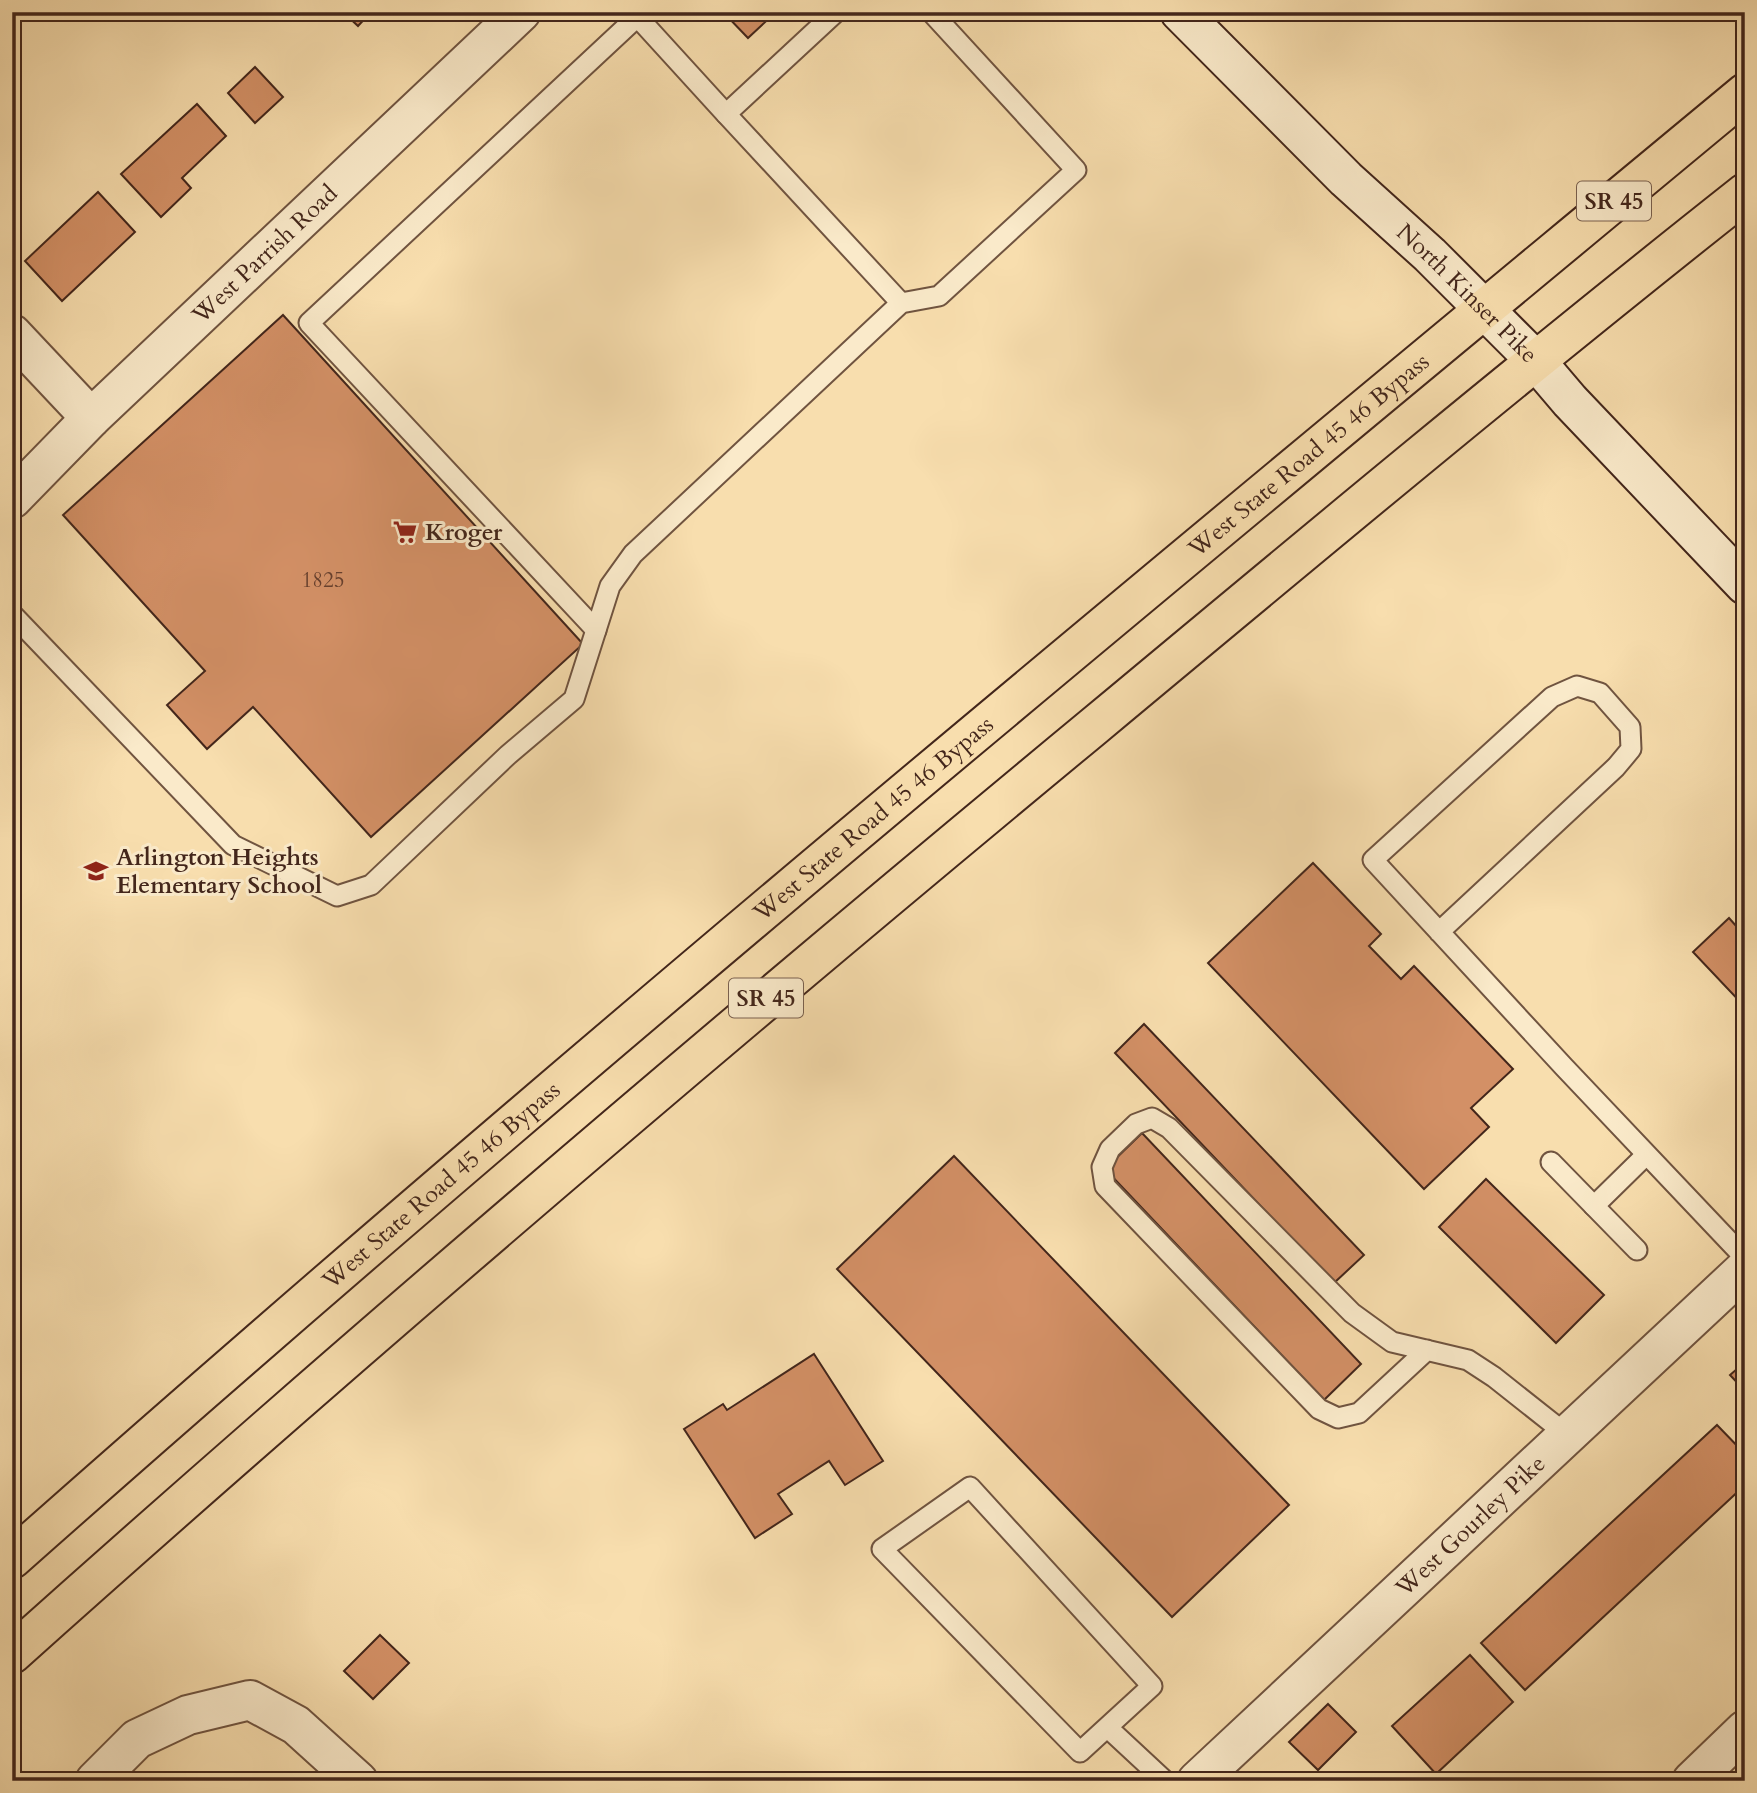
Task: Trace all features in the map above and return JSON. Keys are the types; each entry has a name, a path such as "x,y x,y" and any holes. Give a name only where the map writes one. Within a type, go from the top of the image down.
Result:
{"highway":[{"name":"West State Road 45 46 Bypass","path":"12,1559 369,1246 654,1002 1745,93"},
{"name":"SR 45","path":"12,1654 287,1410 720,1037 1536,361 1745,193"}],"street":[{"name":"West Parrish Road","path":"12,499 91,418 521,12"},
{"name":"North Kinser Pike","path":"1180,12 1346,179 1430,256 1536,361 1579,411 1745,585"},
{"path":"12,334 91,418"},
{"name":"West Gourley Pike","path":"1209,1777 1566,1434 1745,1269"},
{"path":"94,1781 137,1739 188,1715 250,1700 296,1725 358,1781"},
{"path":"1692,1781 1745,1730"}],"lane":[{"path":"726,114 836,12"},
{"path":"12,614 233,845 337,896 371,885 508,755 574,699 610,586 633,554 901,303 939,296 1076,170 931,12"},
{"path":"596,630 309,323 635,15 901,303"},
{"path":"1439,932 1616,767 1631,749 1630,727 1600,693 1577,686 1552,697 1373,860 1439,932 1646,1155 1745,1258"},
{"path":"1427,1350 1359,1413 1338,1418 1319,1409 1105,1186 1102,1167 1110,1149 1136,1124 1152,1118 1170,1128 1353,1314 1392,1342 1427,1350 1468,1360 1494,1377 1566,1434"},
{"path":"1594,1206 1646,1155"},
{"path":"1551,1162 1637,1250"},
{"path":"970,1487 1152,1686 1108,1728 1080,1752 882,1549 970,1487"},
{"path":"1108,1728 1165,1781"}],"building":[{"path":"343,12 371,12 358,26"},
{"path":"723,12 776,12 748,38"},
{"path":"255,67 283,97 255,123 228,93"},
{"path":"197,104 226,136 182,178 191,188 161,217 121,174"},
{"path":"98,192 135,232 62,301 25,261"},
{"name":"Kroger","path":"283,315 583,644 371,837 253,707 207,749 167,705 205,671 63,515"},
{"path":"1313,863 1381,934 1369,946 1401,979 1414,966 1513,1069 1471,1108 1489,1127 1424,1189 1208,963"},
{"path":"1729,918 1745,936 1745,1007 1693,952"},
{"path":"1144,1024 1364,1255 1334,1283 1115,1053"},
{"path":"1142,1133 1361,1364 1324,1400 1105,1169"},
{"path":"954,1156 1289,1505 1172,1617 837,1269"},
{"path":"1486,1179 1604,1295 1556,1343 1439,1227"},
{"path":"814,1354 883,1461 845,1485 829,1461 778,1494 792,1514 755,1538 684,1429 723,1404 727,1410"},
{"path":"1745,1362 1745,1391 1730,1375"},
{"path":"1717,1425 1745,1454 1745,1485 1525,1690 1481,1643"},
{"path":"380,1635 409,1663 373,1699 344,1671"},
{"path":"1470,1655 1513,1702 1436,1774 1392,1726"},
{"path":"1328,1704 1356,1732 1318,1770 1289,1742"}],"place":[{"name":"Kroger","path":"405,532"},
{"name":"Arlington Heights Elementary School","path":"96,871"}]}
